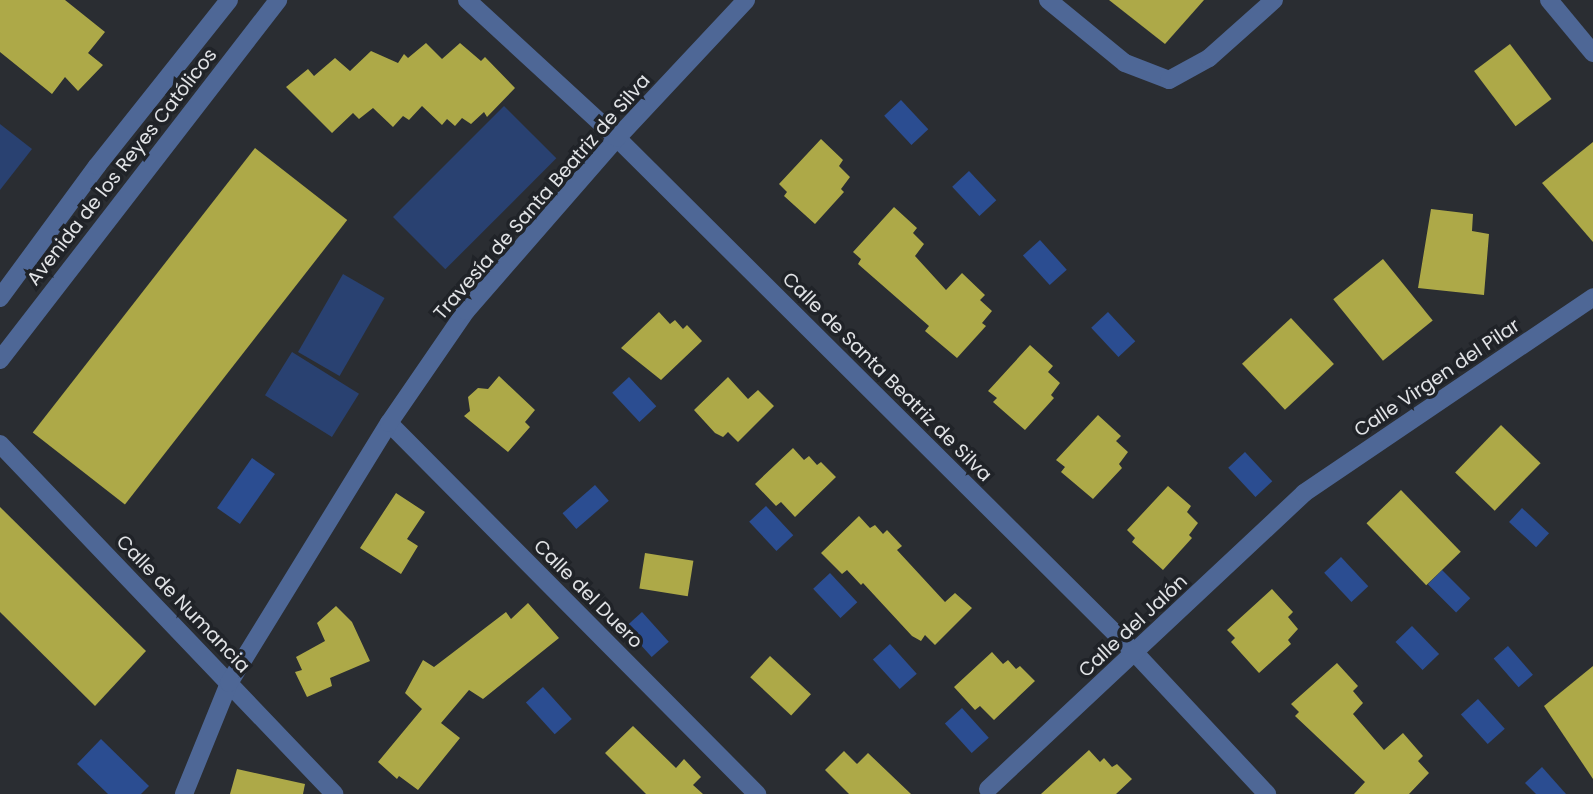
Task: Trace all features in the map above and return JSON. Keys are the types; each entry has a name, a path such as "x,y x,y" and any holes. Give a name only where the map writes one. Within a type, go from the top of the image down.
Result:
{"street":[{"name":"Avenida de los Reyes Católicos","path":"0,298 97,166 229,0"},
{"name":"Avenida de los Reyes Católicos","path":"0,360 278,0"},
{"name":"Calle de Santa Beatriz de Silva","path":"467,0 617,138 1136,654 1267,794"},
{"name":"Travesía de Santa Beatriz de Silva","path":"184,794 229,683 389,423 466,311 617,138 746,0"},
{"path":"1048,0 1125,63 1169,80 1209,58 1274,0"},
{"path":"1549,0 1593,53"},
{"name":"Calle Virgen del Pilar","path":"1304,493 1593,297"},
{"name":"Calle del Duero","path":"389,423 757,794"},
{"name":"Calle de Numancia","path":"0,444 334,794"},
{"name":"Calle del Jalón","path":"988,789 1136,654 1304,493"}],"shaded area":[{"path":"901,100 928,129 911,145 884,116"},
{"path":"504,106 556,158 445,269 393,217"},
{"path":"0,124 32,149 0,190"},
{"path":"969,171 996,200 979,216 952,187"},
{"path":"1040,240 1067,270 1050,285 1023,255"},
{"path":"343,274 385,298 340,376 298,352"},
{"path":"1108,312 1135,341 1118,357 1091,328"},
{"path":"292,352 359,394 332,437 265,395"},
{"path":"629,377 656,406 639,422 612,393"},
{"path":"1245,452 1272,481 1255,497 1228,468"},
{"path":"252,458 275,474 240,524 217,508"},
{"path":"595,485 609,501 576,529 563,513"},
{"path":"766,506 793,535 776,551 749,522"},
{"path":"1522,508 1549,533 1536,547 1509,522"},
{"path":"1341,557 1368,586 1351,602 1324,573"},
{"path":"1442,570 1470,598 1456,612 1428,584"},
{"path":"830,573 857,602 840,618 813,589"},
{"path":"642,612 669,642 652,657 625,627"},
{"path":"1412,626 1439,654 1423,670 1395,642"},
{"path":"890,644 917,674 900,689 873,659"},
{"path":"1508,646 1533,675 1519,687 1494,658"},
{"path":"543,687 572,719 555,734 526,702"},
{"path":"1478,699 1505,729 1488,744 1461,714"},
{"path":"962,708 989,738 972,753 945,723"},
{"path":"101,739 149,786 141,794 108,794 77,764"},
{"path":"1542,767 1566,794 1536,794 1525,783"}],"building":[{"path":"0,0 65,0 105,32 88,53 103,65 78,91 65,77 52,94 0,52"},
{"path":"1109,0 1204,0 1165,44"},
{"path":"426,43 442,59 460,43 481,61 485,57 515,88 487,117 484,112 471,124 462,118 455,126 447,119 442,125 422,106 409,120 403,116 393,127 373,108 359,119 353,113 332,133 286,87 308,69 314,76 335,58 350,71 371,51 398,63 404,54 408,58"},
{"path":"1510,44 1552,99 1516,126 1474,71"},
{"path":"821,139 843,160 839,166 850,177 841,189 844,192 815,224 784,196 787,192 779,184"},
{"path":"1593,142 1593,242 1542,183"},
{"path":"255,148 347,220 125,505 33,432"},
{"path":"894,207 917,228 913,233 924,244 915,256 946,290 962,273 985,295 980,300 992,311 982,323 986,326 957,358 925,331 929,326 858,264 861,259 853,252"},
{"path":"1431,209 1473,214 1472,231 1489,234 1484,295 1418,288"},
{"path":"1383,259 1433,320 1383,361 1333,299"},
{"path":"659,312 670,324 675,320 683,329 687,325 702,341 661,380 621,348"},
{"path":"1291,318 1334,364 1285,410 1242,364"},
{"path":"1030,345 1053,366 1048,372 1060,383 1051,395 1054,398 1025,430 993,402 997,398 988,391"},
{"path":"499,376 535,410 525,422 530,427 508,452 464,416 470,411 468,397 478,388 488,389"},
{"path":"728,377 748,399 758,390 774,406 738,442 728,432 723,437 715,433 694,410"},
{"path":"1098,415 1121,436 1116,441 1128,452 1119,464 1122,468 1093,499 1061,472 1065,467 1056,460"},
{"path":"1501,425 1541,463 1495,511 1455,472"},
{"path":"793,448 804,460 809,456 817,465 821,462 836,477 795,517 781,502 776,506 755,484"},
{"path":"1168,486 1191,506 1187,512 1198,523 1189,535 1192,538 1163,570 1132,542 1135,538 1127,530"},
{"path":"1401,490 1461,552 1426,585 1366,523"},
{"path":"396,493 425,512 407,539 418,546 401,574 360,548"},
{"path":"0,507 146,651 95,706 0,612"},
{"path":"859,516 870,528 875,525 883,534 887,530 902,546 897,550 945,602 955,593 972,608 935,645 925,635 921,641 912,636 863,583 861,585 847,570 842,574 821,553"},
{"path":"645,553 693,561 688,596 639,589"},
{"path":"1272,589 1293,612 1288,617 1298,629 1288,640 1291,644 1259,673 1231,642 1235,638 1227,630"},
{"path":"528,603 559,638 483,699 469,690 441,723 460,738 418,790 399,776 397,779 378,762 422,709 405,693 423,660 434,667 506,612 511,619"},
{"path":"336,606 352,622 370,661 330,678 332,686 307,697 295,672 302,670 296,657 325,641 317,623"},
{"path":"992,652 1003,664 1008,660 1016,669 1020,666 1035,681 994,720 980,706 975,710 954,687"},
{"path":"770,656 811,694 791,715 750,677"},
{"path":"1337,663 1358,686 1353,691 1363,703 1353,714 1384,750 1403,733 1423,756 1418,761 1429,773 1409,794 1354,794 1365,782 1295,716 1299,712 1291,704"},
{"path":"1593,666 1593,779 1544,706"},
{"path":"633,726 676,768 684,759 701,777 693,785 703,794 646,794 605,753"},
{"path":"1089,750 1100,762 1104,758 1112,767 1117,764 1132,779 1116,794 1041,794"},
{"path":"844,751 857,764 868,753 911,794 849,794 825,770"},
{"path":"237,769 305,784 303,794 230,794"}]}
